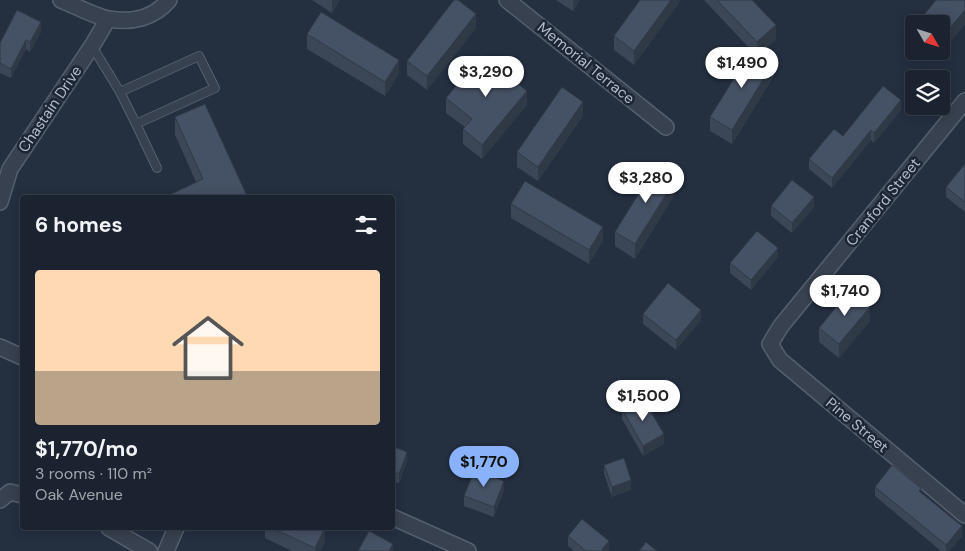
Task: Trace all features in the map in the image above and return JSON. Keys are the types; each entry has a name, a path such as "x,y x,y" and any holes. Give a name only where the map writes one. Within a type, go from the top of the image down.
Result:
{"street":[{"path":"61,0 108,19 141,20 164,7 169,0"},
{"name":"Memorial Terrace","path":"507,0 666,127"},
{"name":"Chastain Drive","path":"0,202 10,169 108,19"},
{"name":"Cranford Street","path":"781,326 965,101"},
{"name":"Pine Street","path":"781,326 770,344 780,360 965,515"},
{"path":"0,347 20,356"},
{"path":"0,500 10,492 20,494"},
{"path":"395,518 468,551"},
{"path":"112,530 149,551"},
{"path":"166,551 175,530"}],"lane":[{"path":"92,46 120,92 157,168"},
{"path":"120,92 199,56 215,88 136,124"}],"building":[{"path":"454,0 458,0 476,14 427,76 407,61"},
{"path":"640,0 671,0 634,51 614,36"},
{"path":"717,0 752,0 776,25 757,42"},
{"path":"936,0 965,0 965,10 950,28 950,15 924,15"},
{"path":"17,10 41,22 30,42 26,40 11,69 0,63 0,43"},
{"path":"321,12 399,60 385,82 307,34"},
{"path":"753,48 774,62 732,130 710,117"},
{"path":"482,55 527,91 482,145 463,129 472,119 446,98"},
{"path":"883,86 901,100 874,133 871,130 832,178 809,159 834,129 843,136"},
{"path":"562,87 583,102 538,167 517,152"},
{"path":"205,104 247,195 169,195 203,179 175,117"},
{"path":"657,164 677,177 635,244 615,232"},
{"path":"965,164 965,202 946,187"},
{"path":"792,180 814,197 792,223 771,206"},
{"path":"525,181 603,227 589,250 511,204"},
{"path":"757,231 778,248 751,280 730,263"},
{"path":"668,283 701,310 676,340 643,314"},
{"path":"850,290 870,307 839,344 819,328"},
{"path":"642,397 664,434 643,446 622,409"},
{"path":"395,447 407,452 399,474 395,472"},
{"path":"624,458 631,480 612,487 604,465"},
{"path":"892,465 921,488 919,491 962,526 946,545 875,487"},
{"path":"475,469 504,481 494,507 464,496"},
{"path":"582,519 609,541 601,551 586,551 568,536"},
{"path":"276,530 324,530 315,548"},
{"path":"369,531 393,544 389,551 358,551"},
{"path":"646,542 657,551 639,551"}]}
